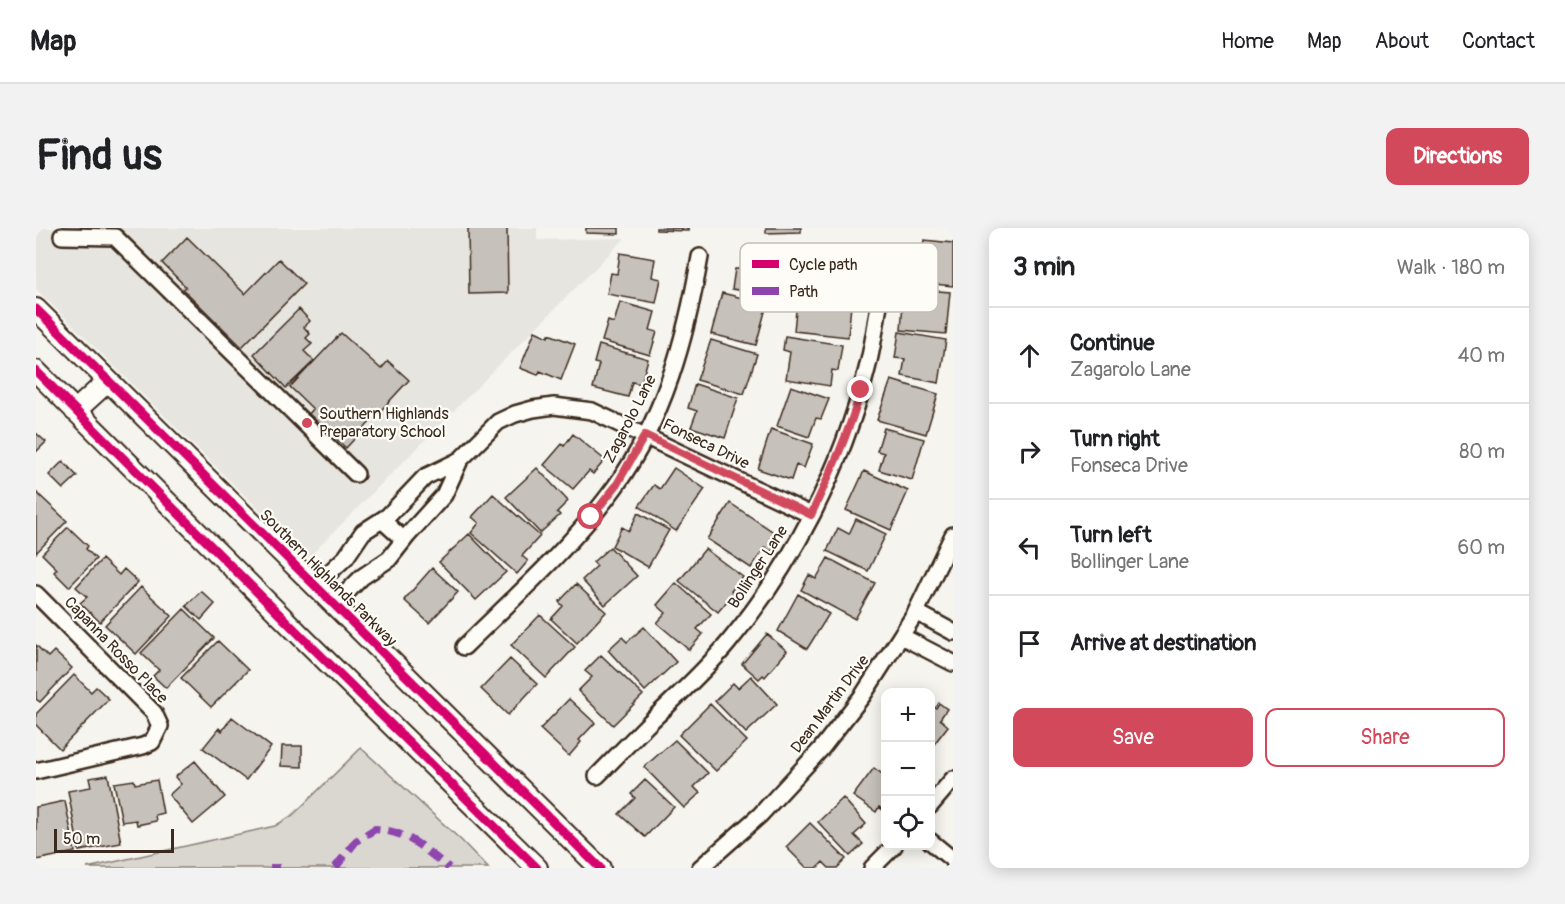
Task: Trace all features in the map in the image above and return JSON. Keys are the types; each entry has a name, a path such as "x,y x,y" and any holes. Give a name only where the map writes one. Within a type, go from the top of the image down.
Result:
{"main road":[{"name":"Southern Highlands Parkway","path":"36,309 600,868"},
{"path":"36,371 537,868"},
{"path":"75,411 108,381"}],"street":[{"path":"62,236 115,237 356,474"},
{"name":"Zagarolo Lane","path":"464,647 567,544 616,486 645,435 672,378 692,303 700,256"},
{"name":"Bollinger Lane","path":"597,776 727,645 784,565 832,471 856,406 868,367 877,312"},
{"name":"Fonseca Drive","path":"315,586 346,556 363,532 382,520 425,477 460,460 498,422 533,409 554,406 592,411 811,515"},
{"name":"Fonseca Drive","path":"335,604 362,578 389,560 444,495 460,460"},
{"path":"382,520 404,540"},
{"name":"Dean Martin Drive","path":"700,868 760,815 821,749 863,695 916,612 953,536"},
{"name":"Capanna Rosso Place","path":"36,594 154,712 160,726 152,742 143,746 36,771"},
{"path":"916,612 953,632"},
{"path":"901,636 953,663"},
{"path":"935,800 953,779"},
{"path":"935,845 953,860"},
{"path":"872,868 890,850"}],"shaded area":[{"name":"Southern Highlands Preparatory School","path":"36,228 537,228 537,240 625,238 308,558 36,289"},
{"path":"361,748 488,868 87,868 275,826 293,815"}],"building":[{"path":"468,228 507,228 508,293 469,294"},
{"path":"586,228 619,228 619,234 586,233"},
{"path":"656,228 689,228 689,231 656,230"},
{"path":"766,228 801,228 801,232 766,233"},
{"path":"187,237 245,294 279,259 304,284 242,347 183,289 186,287 162,263"},
{"path":"924,240 953,243 953,286 938,284 938,243 924,243"},
{"path":"620,253 655,259 652,277 661,279 656,303 607,294 611,273 617,274"},
{"path":"735,269 740,269 740,290 732,289"},
{"path":"938,291 950,292 946,334 901,330 902,312 938,312"},
{"path":"722,293 740,297 740,312 765,312 756,345 711,334"},
{"path":"620,302 655,312 650,330 657,332 650,355 602,341 608,321 614,323"},
{"path":"299,309 310,321 304,327 310,334 306,338 312,344 304,351 314,361 286,388 254,354"},
{"path":"796,312 850,312 848,337 794,331"},
{"path":"535,331 575,344 561,380 540,371 538,375 520,368"},
{"path":"899,332 946,340 939,383 902,376 905,359 895,358"},
{"path":"341,333 381,369 388,361 409,380 346,448 309,414 313,409 290,387"},
{"path":"785,336 842,345 838,371 832,370 830,386 786,379 790,352 783,350"},
{"path":"711,340 757,354 744,394 697,380"},
{"path":"599,345 648,359 641,384 632,382 628,397 593,388 599,364 594,363"},
{"path":"891,380 938,394 926,434 877,420"},
{"path":"695,384 738,398 725,438 691,427 697,411 688,408"},
{"path":"791,386 829,399 821,419 816,418 809,437 777,426"},
{"path":"884,428 924,439 912,480 879,470 884,453 877,451"},
{"path":"771,429 813,444 804,468 796,465 791,480 758,469"},
{"path":"36,433 46,442 36,452"},
{"path":"573,434 605,460 593,474 589,471 573,489 544,465"},
{"path":"63,461 77,476 63,489 49,475"},
{"path":"537,468 568,501 557,512 560,515 540,533 506,497"},
{"path":"674,468 705,489 676,531 639,506 654,485 660,489"},
{"path":"864,471 908,491 891,530 846,510"},
{"path":"36,492 67,521 36,553"},
{"path":"493,494 540,536 522,556 528,561 517,574 471,533 479,523 472,517"},
{"path":"730,503 781,537 771,552 765,547 751,568 707,539"},
{"path":"638,513 669,530 648,567 612,546 622,527 629,531"},
{"path":"856,519 886,534 868,571 827,551 838,528 849,534"},
{"path":"68,527 88,546 86,549 96,559 69,587 54,572 57,569 42,554"},
{"path":"469,534 506,572 476,600 439,562"},
{"path":"610,547 637,576 605,605 582,580 597,566 593,562"},
{"path":"705,549 743,577 731,591 734,593 718,612 679,581"},
{"path":"828,558 875,583 855,619 801,590 809,575 816,579"},
{"path":"102,559 119,575 124,569 138,582 100,622 80,603 87,597 76,587"},
{"path":"432,568 458,592 429,623 404,600"},
{"path":"676,583 711,614 697,629 703,634 689,650 657,623 666,613 657,605"},
{"path":"576,584 606,612 577,643 551,619 563,606 559,602"},
{"path":"141,587 172,616 136,654 105,625"},
{"path":"201,591 215,604 201,620 186,606"},
{"path":"798,594 829,614 807,649 778,631"},
{"path":"184,609 214,638 166,688 153,676 159,670 141,653"},
{"path":"540,615 575,647 546,678 511,645"},
{"path":"644,627 676,662 645,691 608,650 622,637 627,642"},
{"path":"767,634 787,651 765,677 763,675 759,679 742,664"},
{"path":"218,641 248,670 211,707 181,678"},
{"path":"36,645 48,657 54,651 72,668 40,702 36,699"},
{"path":"601,655 643,695 613,725 578,691 592,677 585,671"},
{"path":"510,659 537,684 508,715 481,689"},
{"path":"74,675 91,692 96,687 109,699 60,749 36,725 36,714"},
{"path":"751,676 777,704 746,733 715,701 733,683 738,688"},
{"path":"569,699 595,723 579,740 581,742 569,756 540,729"},
{"path":"939,703 947,709 940,719 948,726 935,743 935,707"},
{"path":"710,704 747,741 716,771 679,735"},
{"path":"232,717 271,747 246,780 203,748 219,728 222,731"},
{"path":"675,740 708,773 694,787 700,793 684,808 644,767"},
{"path":"282,746 302,746 302,767 281,766"},
{"path":"195,761 225,797 193,824 169,795 181,784 175,777"},
{"path":"874,768 881,773 881,809 879,807 876,812 853,796"},
{"path":"108,775 121,843 79,851 68,791 91,787 89,778"},
{"path":"134,780 135,784 157,780 163,813 155,815 156,821 137,825 136,820 122,822 114,783"},
{"path":"645,780 674,807 645,837 619,814 635,798 631,794"},
{"path":"843,798 866,824 854,835 863,844 850,856 818,822"},
{"path":"65,801 75,852 36,860 36,807"},
{"path":"810,823 846,859 837,868 829,868 823,862 817,868 807,868 786,847"}],"marked path":[{"path":"335,868 356,841 375,829 407,837 449,868"},
{"path":"270,868 280,868"}],"cycle path":[{"path":"36,309 600,868"},
{"path":"36,371 537,868"}],"place":[{"name":"Southern Highlands Preparatory School","path":"307,423"}],"route":[{"path":"591,517 616,486 645,435 811,515 832,471 861,390"}]}
